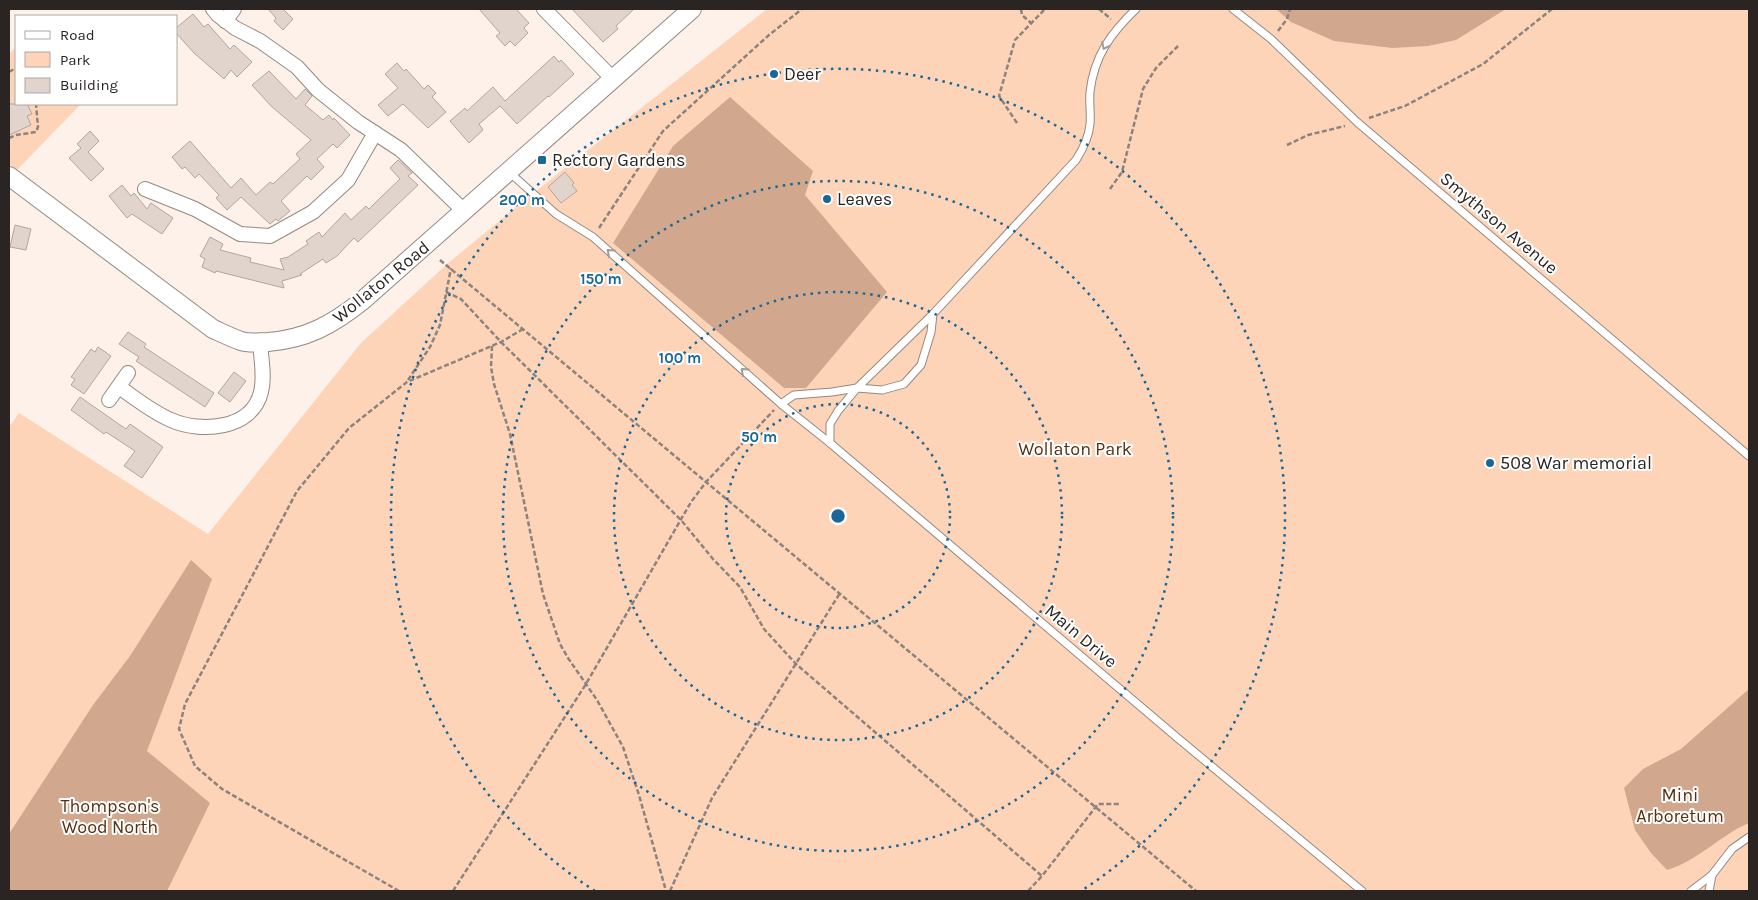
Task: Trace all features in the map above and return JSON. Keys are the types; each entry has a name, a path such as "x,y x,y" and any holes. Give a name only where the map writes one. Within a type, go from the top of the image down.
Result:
{"street":[{"path":"213,9 235,28 260,41 296,67 318,90 401,150 464,211"},
{"path":"225,21 234,9"},
{"path":"544,9 613,78"},
{"name":"Wollaton Road","path":"9,176 213,329 241,341 283,341 306,336 344,315 692,9"},
{"path":"145,189 195,209 240,234 270,236 313,212 348,180 375,133"},
{"path":"119,387 167,418 188,426 222,426 237,422 248,414 256,404 261,392 260,342"},
{"path":"109,400 128,374"}],"lane":[{"path":"830,443 830,424 857,388 933,314 1076,160 1084,147 1090,124 1090,93 1095,68 1106,41 1136,9"},
{"name":"Smythson Avenue","path":"1233,9 1271,39 1356,122 1749,456"},
{"name":"Main Drive","path":"508,171 556,214 593,237 781,404 830,443 1172,734 1362,891"},
{"path":"781,404 794,396 857,388 882,390 904,384 921,364 931,332 933,314"},
{"path":"1691,891 1712,875 1732,849 1749,836"},
{"path":"1709,891 1712,875"}],"path":[{"path":"593,237 663,131 768,35 802,9"},
{"path":"1021,9 1022,15 1031,23"},
{"path":"1017,123 999,96 1015,40 1045,9"},
{"path":"1099,9 1119,25"},
{"path":"1271,39 1287,19 1290,9"},
{"path":"1287,145 1308,135 1405,106 1483,64 1552,9"},
{"path":"1110,189 1122,172 1143,89 1156,68 1178,46"},
{"path":"9,138 36,132 38,127 36,105"},
{"path":"440,260 1196,891"},
{"path":"407,382 430,347 440,325 451,268"},
{"path":"446,292 462,299 501,342 681,520 712,559 740,587 764,629 796,664 1042,876"},
{"path":"399,891 222,789 195,766 179,729 185,704 297,491 349,428 407,382 501,342 523,329"},
{"path":"492,346 491,367 494,384 510,434 543,594 560,644 597,700 623,747 640,795 666,891"},
{"path":"453,891 586,684 691,502 706,482 781,404"},
{"path":"670,891 712,798 840,593"},
{"path":"1028,891 1042,876 1098,804 1120,804"}],"green space":[{"name":"Wollaton Park","path":"767,9 1749,9 1749,891 9,891 9,427 19,413 208,534 361,343 447,264 531,195"},
{"path":"1276,9 1506,9 1456,40 1428,46 1392,48 1334,41 1291,22"},
{"path":"14,49 15,105 80,105 17,170 9,164 9,54"},
{"path":"730,97 813,171 805,195 887,292 806,388 784,388 613,243 673,146"},
{"name":"Thompson's Wood North","path":"191,560 212,579 147,751 210,803 167,891 9,891 9,834 93,705 130,656"},
{"name":"Mini Arboretum","path":"1749,689 1749,823 1728,834 1689,861 1667,870 1651,853 1635,830 1624,788 1643,769 1681,749"}],"building":[{"path":"268,9 283,9 293,19 283,30 274,21 276,18"},
{"path":"479,9 516,9 529,23 524,28 528,33 515,46 510,41 505,46 496,36 500,33"},
{"path":"572,9 634,9 616,26 618,29 603,42"},
{"path":"193,14 204,27 208,24 230,49 234,45 252,62 237,77 231,70 224,79 194,53 178,35 178,26"},
{"path":"554,56 559,62 561,60 574,74 517,124 500,106 479,124 483,130 469,143 450,121 465,108 467,111 493,87 505,101"},
{"path":"397,63 404,71 406,69 424,89 428,85 436,93 432,97 446,112 428,128 403,104 388,116 378,105 398,88 385,74"},
{"path":"269,71 296,99 305,89 312,96 305,105 323,120 329,115 333,120 334,118 350,135 337,148 333,144 317,159 324,167 311,180 307,176 281,201 290,211 278,221 276,219 270,224 241,197 227,210 216,198 219,195 199,174 195,178 185,167 182,169 172,157 190,141 231,188 241,178 256,195 270,182 273,184 300,159 296,154 311,140 271,106 252,85"},
{"path":"9,104 28,105 32,114 27,116 31,125 9,135"},
{"path":"90,131 99,141 88,152 104,169 91,181 69,158 81,148 77,144"},
{"path":"398,160 412,173 408,176 418,185 358,242 354,238 337,256 326,263 323,259 300,274 302,275 282,281 284,288 216,271 215,273 202,267 205,259 200,256 210,237 223,244 220,250 251,258 250,262 284,270 280,259 288,257 308,244 306,241 319,232 322,237 345,213 351,220 366,206 369,209 400,179 390,168"},
{"path":"565,172 574,183 572,185 577,191 561,203 548,187"},
{"path":"122,185 131,196 134,193 147,209 151,203 173,218 162,234 132,214 127,218 109,196"},
{"path":"15,225 31,229 26,250 10,247"},
{"path":"128,332 146,344 144,347 214,393 205,407 136,361 139,357 119,344"},
{"path":"98,347 111,356 84,394 71,385 75,379 71,377 91,349 95,352"},
{"path":"234,372 246,381 230,402 218,393"},
{"path":"80,397 126,429 130,424 163,447 142,478 124,466 135,451 106,432 104,434 71,410"}],"place":[{"name":"Deer","path":"774,74"},
{"name":"Rectory Gardens","path":"542,160"},
{"name":"Leaves","path":"827,199"},
{"name":"508 War memorial","path":"1490,463"}]}
